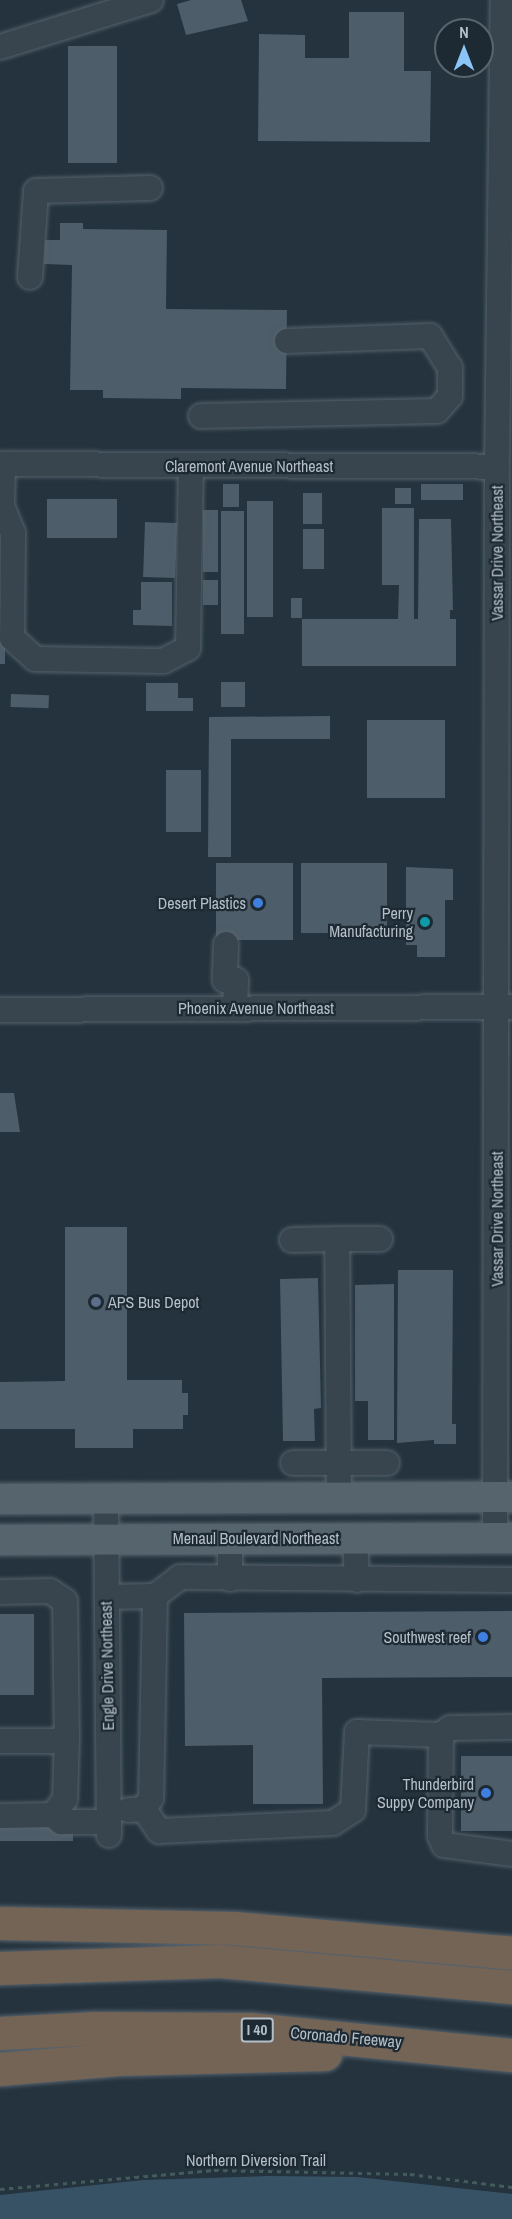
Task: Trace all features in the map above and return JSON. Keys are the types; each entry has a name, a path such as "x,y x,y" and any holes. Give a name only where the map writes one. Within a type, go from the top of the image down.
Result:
{"highway":[{"path":"0,1923 234,1928 512,1953"},
{"path":"0,1968 220,1961 512,1987"},
{"name":"Coronado Freeway","path":"0,2033 96,2028 250,2029 468,2048 512,2055"},
{"path":"0,2069 119,2059 468,2048"}],"main road":[{"path":"0,1499 504,1497"},
{"name":"Menaul Boulevard Northeast","path":"0,1540 504,1538"}],"street":[{"path":"0,47 151,0"},
{"name":"Vassar Drive Northeast","path":"503,0 507,74 497,467 505,1007 504,1538"},
{"path":"30,277 36,191 150,188"},
{"path":"201,416 437,411 450,396 450,368 430,336 287,341"},
{"path":"1,464 2,506 13,533 12,638 35,659 163,661 188,648 191,465"},
{"name":"Claremont Avenue Northeast","path":"1,464 497,467"},
{"path":"226,944 225,980 238,980 235,1009"},
{"name":"Phoenix Avenue Northeast","path":"0,1010 505,1007"},
{"path":"337,1239 339,1497"},
{"path":"292,1240 380,1239"},
{"path":"293,1463 387,1462"},
{"name":"Engle Drive Northeast","path":"106,1498 109,1823"},
{"path":"230,1538 230,1579"},
{"path":"355,1538 357,1580"},
{"path":"107,1597 155,1596 180,1576 230,1579 512,1580"},
{"path":"0,1592 50,1591 65,1601 67,1736 65,1799 52,1815"},
{"path":"0,1816 52,1815 61,1822 109,1823 144,1809 151,1798 155,1596"},
{"path":"144,1809 159,1831 333,1823 353,1810 357,1732 441,1735 450,1728 512,1727"},
{"path":"441,1735 440,1836 444,1845 512,1854"},
{"path":"0,1741 56,1741 67,1736"}],"path":[{"name":"Northern Diversion Trail","path":"0,2188 214,2170 410,2174 512,2187"}],"water":[{"path":"269,2176 357,2177 512,2194 512,2219 0,2219 0,2195 143,2180"}],"building":[{"path":"191,0 241,0 248,21 186,35 177,4"},
{"path":"349,12 404,12 404,71 431,71 430,142 258,141 259,34 305,35 305,58 349,58"},
{"path":"68,46 117,46 117,163 68,163"},
{"path":"60,223 83,223 83,229 167,230 166,309 287,310 286,389 181,388 181,399 103,398 103,390 70,390 72,265 44,264 45,240 60,240"},
{"path":"223,484 239,484 239,507 223,507"},
{"path":"421,484 463,484 463,500 421,500"},
{"path":"395,488 411,488 411,504 395,504"},
{"path":"303,493 322,493 322,524 303,524"},
{"path":"47,499 117,499 117,538 47,538"},
{"path":"247,501 273,501 273,617 247,617"},
{"path":"382,508 414,508 414,619 398,619 399,585 382,585"},
{"path":"203,510 218,510 218,572 203,572"},
{"path":"221,511 244,511 244,634 221,634"},
{"path":"419,519 451,519 453,610 450,610 450,619 418,619"},
{"path":"145,522 177,523 175,578 143,577"},
{"path":"303,529 324,529 324,569 303,569"},
{"path":"203,580 218,580 218,605 203,605"},
{"path":"141,582 172,582 172,626 133,625 133,610 141,610"},
{"path":"0,590 5,590 5,664 0,664"},
{"path":"291,598 302,598 302,618 291,618"},
{"path":"302,619 456,619 456,666 302,666"},
{"path":"221,682 245,682 245,707 221,707"},
{"path":"146,683 178,683 178,698 193,698 193,711 146,711"},
{"path":"11,694 49,695 49,708 11,707"},
{"path":"330,716 330,739 231,739 231,857 208,857 209,717"},
{"path":"367,720 445,720 445,798 367,798"},
{"path":"166,770 201,770 201,832 166,832"},
{"path":"216,863 293,863 293,940 216,940"},
{"path":"301,863 387,863 387,933 301,933"},
{"name":"Perry Manufacturing","path":"406,867 453,869 453,900 445,900 445,957 417,957 417,945 406,945"},
{"path":"0,1093 14,1093 20,1132 0,1132"},
{"name":"APS Bus Depot","path":"65,1227 127,1227 127,1380 182,1380 182,1393 188,1393 188,1415 183,1415 183,1429 133,1429 133,1448 75,1448 75,1429 0,1429 0,1382 65,1381"},
{"path":"398,1270 453,1270 452,1424 456,1424 456,1444 434,1444 434,1440 397,1443"},
{"path":"318,1278 321,1408 314,1409 315,1441 283,1441 280,1279"},
{"path":"394,1284 394,1440 368,1440 368,1401 355,1401 355,1285"},
{"path":"512,1611 512,1677 322,1678 323,1804 253,1804 253,1745 185,1746 184,1613"},
{"path":"0,1614 34,1614 34,1695 0,1695"},
{"name":"Thunderbird Suppy Company","path":"461,1756 512,1756 512,1831 461,1831"},
{"path":"0,1827 73,1827 73,1841 0,1841"}],"place":[{"name":"Desert Plastics","path":"258,903"},
{"name":"Perry Manufacturing","path":"425,922"},
{"name":"APS Bus Depot","path":"96,1302"},
{"name":"Southwest reef","path":"483,1637"},
{"name":"Thunderbird Suppy Company","path":"486,1793"}]}
